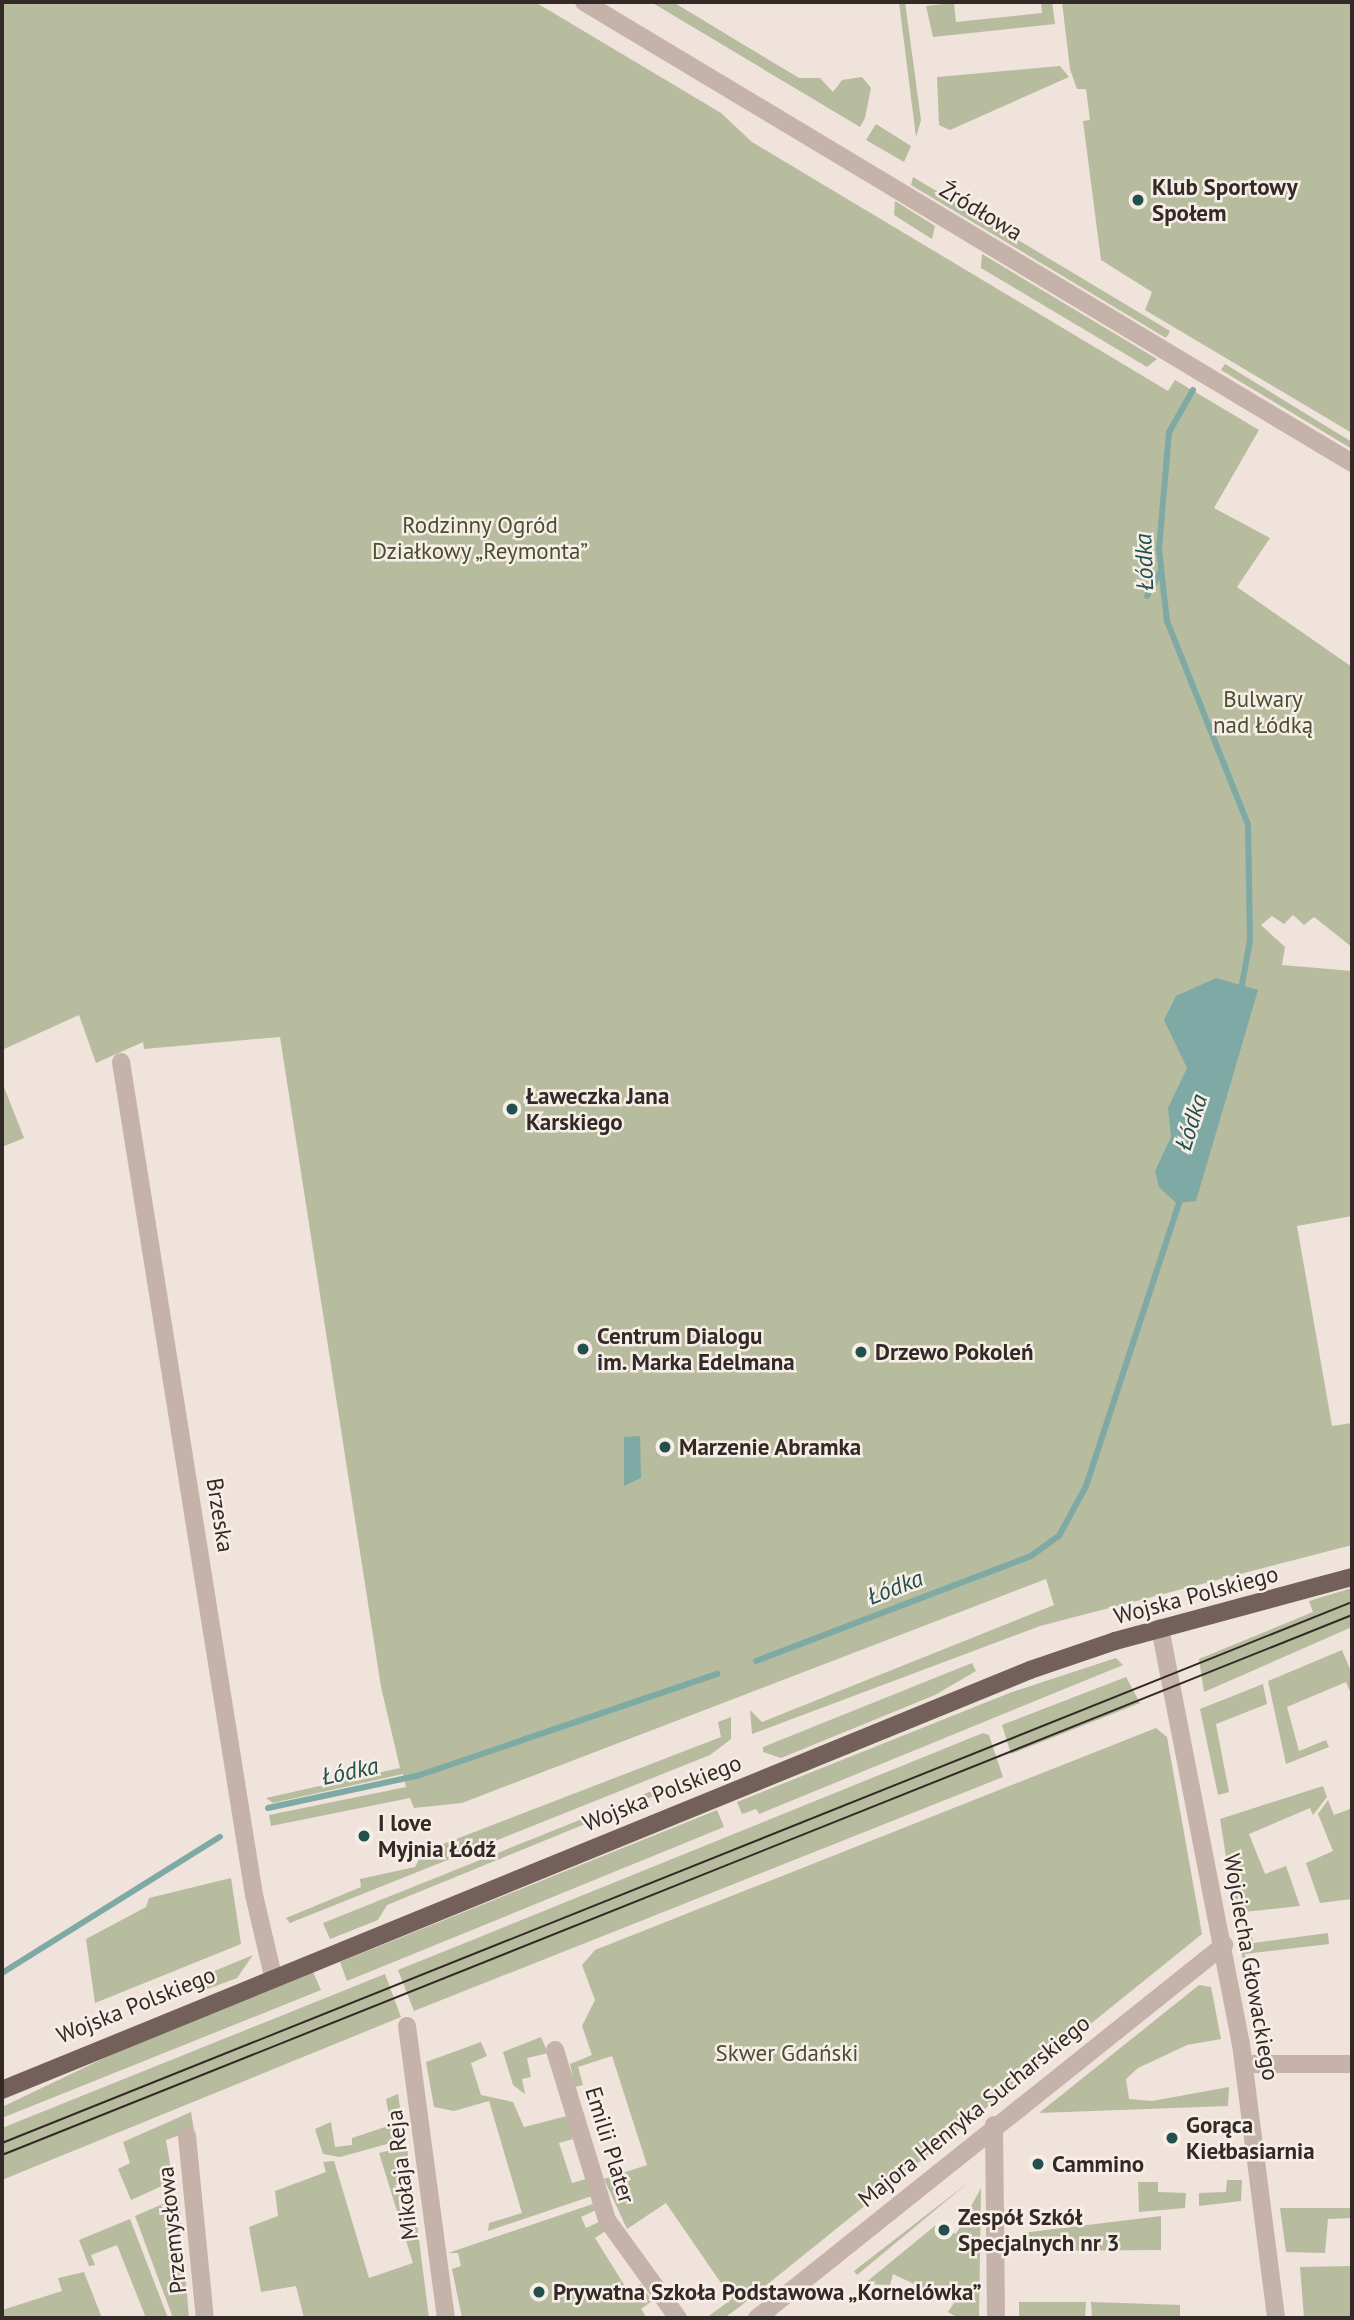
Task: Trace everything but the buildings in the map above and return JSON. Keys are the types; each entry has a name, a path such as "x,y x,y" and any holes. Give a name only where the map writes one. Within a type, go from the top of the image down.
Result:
{"main road":[{"name":"Wojska Polskiego","path":"2,2090 273,1976 1030,1670 1160,1628 1352,1577"}],"street":[{"name":"Źródłowa","path":"584,2 1352,463"},
{"name":"Brzeska","path":"121,1062 256,1908 273,1976"},
{"name":"Wojciecha Głowackiego","path":"1160,1628 1224,1945 1244,2064 1276,2318"},
{"name":"Majora Henryka Sucharskiego","path":"757,2318 994,2125 1224,1945"},
{"name":"Mikołaja Reja","path":"407,2026 446,2318"},
{"name":"Emilii Plater","path":"555,2050 607,2220 678,2318"},
{"path":"1244,2064 1352,2064"},
{"path":"994,2125 996,2318"},
{"name":"Przemysłowa","path":"187,2136 205,2318"}],"green space":[{"path":"2,2 535,2 721,113 752,142 1168,391 1175,380 1259,430 1214,508 1270,538 1237,587 1352,667 1352,947 1314,917 1304,925 1293,915 1284,924 1272,916 1261,925 1285,947 1282,965 1352,971 1352,1216 1297,1226 1332,1426 1352,1423 1352,1545 1040,1626 752,1734 750,1710 762,1722 1054,1605 1046,1579 462,1803 414,1808 410,1798 271,1826 269,1815 406,1787 403,1774 273,1803 266,1798 400,1768 381,1687 280,1037 144,1049 143,1042 96,1063 79,1015 2,1050"},
{"path":"651,2 673,2 799,78 820,78 833,92 842,80 862,77 871,88 865,118 860,127"},
{"path":"899,2 905,2 921,120 916,137"},
{"path":"1041,2 1052,2 1055,24 933,37 926,6 954,3 956,22 1042,13"},
{"path":"1062,2 1352,2 1352,433 1145,310 1152,292 1101,260 1083,121 1090,120 1086,89 1077,89 1070,69"},
{"path":"1060,66 1069,77 950,130 939,125 937,77"},
{"path":"876,124 911,146 904,162 866,140"},
{"path":"913,177 1170,331 1166,338 911,185"},
{"path":"895,201 935,226 932,239 894,215"},
{"path":"982,254 1157,359 1147,367 981,268"},
{"path":"1225,364 1352,442 1352,449 1221,370"},
{"path":"2,1082 24,1138 2,1147"},
{"path":"1352,1588 1352,1627 1204,1692 1199,1659 1313,1612 1309,1601"},
{"path":"1342,1650 1352,1674 1352,1696 1346,1682 1287,1707 1299,1751 1326,1740 1329,1747 1286,1764 1268,1681"},
{"path":"1116,1658 1123,1665 759,1814 756,1809 742,1814 737,1802 1012,1692"},
{"path":"972,1663 976,1671 935,1695 781,1758 763,1752 763,1747"},
{"path":"1126,1677 1140,1703 1011,1754 1002,1725"},
{"path":"1263,1684 1267,1704 1216,1724 1229,1792 1218,1795 1200,1709"},
{"path":"731,1717 731,1739 710,1755 290,1923 286,1918 361,1887 360,1879 415,1867 422,1854 438,1846 721,1737 718,1722"},
{"name":"Skwer Gdański","path":"1156,1728 1167,1737 1202,1934 738,2308 724,2318 706,2318 732,2299 666,2203 627,2229 604,2179 647,2165 612,2056 578,2067 583,2085 575,2087 570,2064 592,2055 582,2026 595,2000 582,1965 595,1950"},
{"path":"983,1733 989,1735 1003,1777 414,2011 398,1970"},
{"path":"704,1770 709,1783 672,1797 661,1793 387,1905 378,1920 330,1939 323,1923"},
{"path":"1323,1786 1327,1797 1313,1815 1310,1808 1249,1834 1265,1874 1286,1866 1300,1906 1235,1913 1220,1819"},
{"path":"1328,1800 1334,1815 1350,1809 1352,1814 1352,1899 1320,1903 1306,1863 1333,1851 1318,1814"},
{"path":"717,1810 724,1827 347,1981 340,1962"},
{"path":"231,1878 241,1944 95,2003 86,1939 146,1907 149,1898"},
{"path":"1250,1925 1253,1943 1328,1933 1329,1944 1245,1954 1257,2026 1238,1936"},
{"path":"253,1955 237,1978 205,1990 195,1986 195,1979"},
{"path":"313,1972 321,1990 2,2118 2,2107 113,2054"},
{"path":"385,1974 401,2017 2,2180 2,2128"},
{"path":"1199,1985 1211,1987 1221,2039 1187,2045 1138,2068 1126,2079 1129,2099 1152,2101 1229,2087 1228,2106 1039,2113"},
{"path":"541,2037 548,2053 527,2058 531,2077 522,2079 525,2094 513,2085 503,2052"},
{"path":"481,2042 487,2056 471,2063 481,2095 513,2102 524,2127 567,2116 573,2139 559,2143 572,2183 586,2179 592,2196 488,2231 489,2223 522,2213 489,2101 454,2111 434,2107 426,2062"},
{"path":"398,2094 400,2108 392,2110 405,2139 340,2157 323,2154 315,2129 331,2122 335,2147 352,2145 352,2138 391,2125 386,2099"},
{"path":"191,2112 194,2130 166,2140 173,2181 131,2200 118,2169 130,2163 123,2142"},
{"path":"407,2146 429,2318 304,2318 296,2286 261,2292 249,2227 278,2216 275,2191 326,2172 323,2162 334,2161 369,2278 413,2263 379,2153"},
{"path":"1227,2180 1242,2180 1241,2201 1199,2206 1199,2193 1226,2192"},
{"path":"969,2182 857,2275 854,2271"},
{"path":"1138,2182 1158,2182 1158,2192 1186,2193 1185,2208 1139,2212"},
{"path":"981,2188 979,2318 958,2318 948,2312 954,2303 893,2274 890,2285 864,2284 936,2225 956,2234"},
{"path":"179,2197 189,2318 173,2318 135,2216"},
{"name":"Prywatna Szkoła Podstawowa „Kornelówka”","path":"593,2204 596,2210 581,2217 586,2228 601,2221 607,2230 595,2238 628,2291 641,2284 652,2301 641,2309 647,2318 462,2318 452,2269 461,2266 458,2253 448,2253"},
{"path":"1280,2208 1352,2208 1352,2218 1328,2219 1325,2253 1286,2252"},
{"path":"1161,2216 1161,2250 1022,2251 1022,2233"},
{"path":"130,2219 168,2318 146,2318 117,2245 91,2255 95,2265 89,2266 79,2240"},
{"path":"1352,2266 1352,2318 1304,2318 1300,2267"},
{"path":"84,2272 102,2318 2,2318 2,2310 62,2291 58,2278"},
{"path":"1019,2302 1086,2302 1085,2318 1019,2318"},
{"path":"1091,2302 1180,2305 1180,2318 1092,2318"}],"water":[{"path":"1216,978 1258,990 1196,1201 1176,1203 1159,1187 1155,1171 1171,1137 1168,1108 1187,1068 1164,1020 1176,996"},
{"path":"640,1436 641,1478 624,1486 624,1437"}],"waterway":[{"name":"Łódka","path":"1193,390 1169,432 1159,549 1167,621 1248,825 1250,940 1241,990"},
{"path":"1147,596 1160,573"},
{"name":"Łódka","path":"756,1661 1031,1556 1059,1536 1086,1486 1181,1197"},
{"name":"Łódka","path":"268,1808 420,1775 717,1674"},
{"name":"Łódka","path":"2,1973 220,1837"}],"tram line":[{"path":"2,2143 1352,1602"},
{"path":"2,2155 1352,1615"}],"place":[{"name":"Klub Sportowy Społem","path":"1138,200"},
{"name":"Ławeczka Jana Karskiego","path":"512,1109"},
{"name":"Centrum Dialogu im. Marka Edelmana","path":"583,1349"},
{"name":"Drzewo Pokoleń","path":"861,1352"},
{"name":"Marzenie Abramka","path":"665,1447"},
{"name":"I love Myjnia Łódź","path":"364,1836"},
{"name":"Gorąca Kiełbasiarnia","path":"1172,2138"},
{"name":"Cammino","path":"1038,2164"},
{"name":"Zespół Szkół Specjalnych nr 3","path":"944,2230"},
{"name":"Prywatna Szkoła Podstawowa „Kornelówka”","path":"539,2292"}],"park label":[{"name":"Rodzinny Ogród Działkowy „Reymonta”","path":"480,538"},
{"name":"Bulwary nad Łódką","path":"1263,712"}]}
